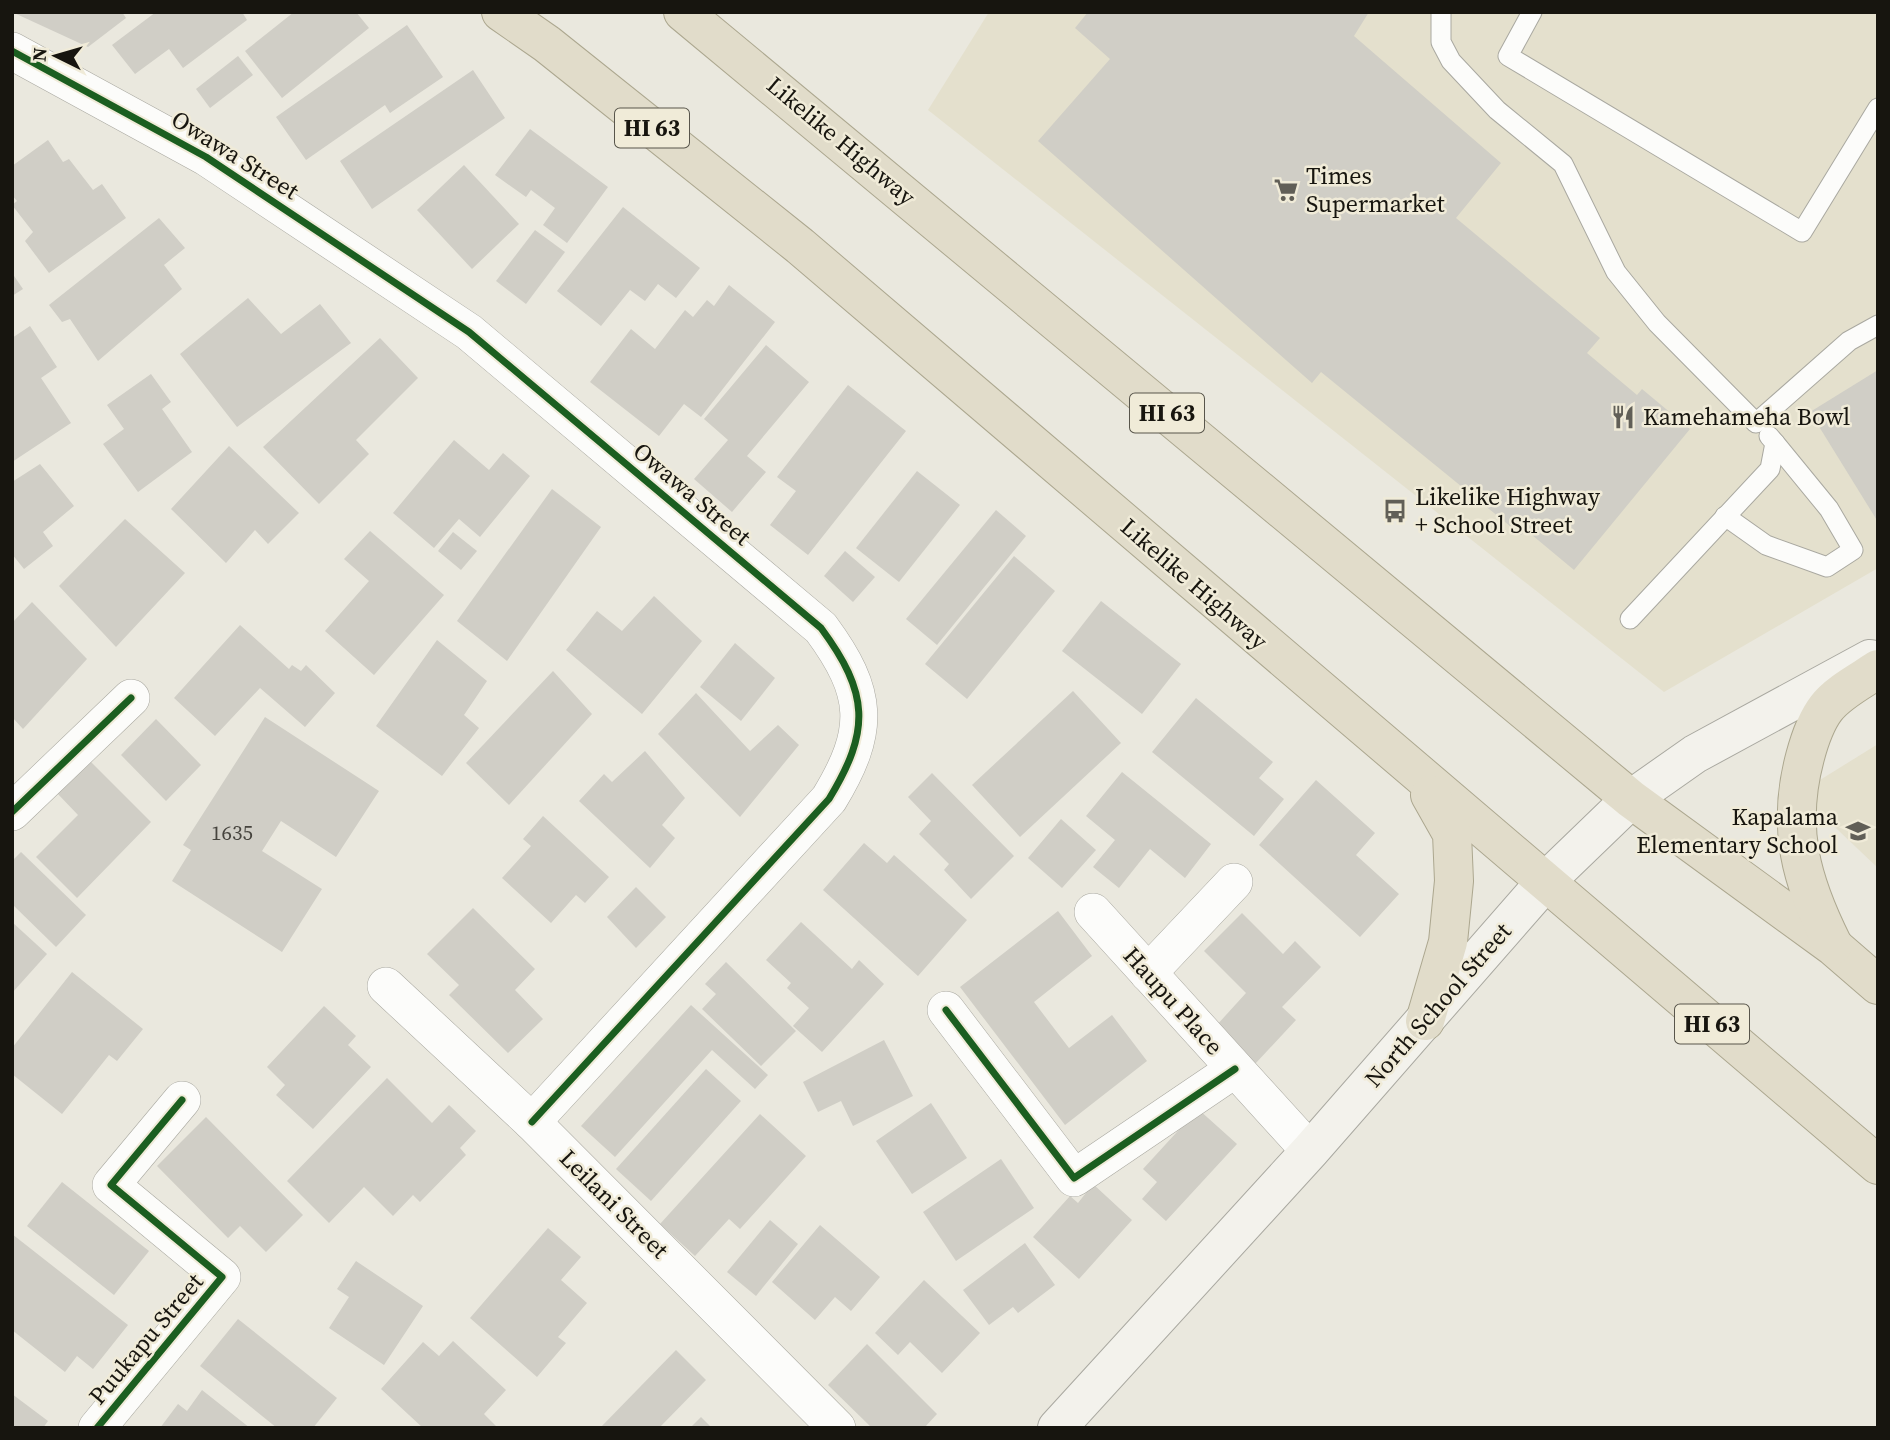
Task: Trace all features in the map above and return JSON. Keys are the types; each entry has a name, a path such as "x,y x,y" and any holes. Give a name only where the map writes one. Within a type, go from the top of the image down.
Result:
{"highway":[{"name":"Likelike Highway","path":"501,12 547,44 800,246 1420,778 1546,881 1878,1166"},
{"name":"Likelike Highway","path":"693,17 1631,799 1834,947 1878,985"},
{"path":"1834,947 1817,912 1801,858 1795,816 1800,775 1809,743 1826,707 1878,668"},
{"path":"1420,778 1452,834 1454,881 1448,942 1425,1021"}],"main road":[{"name":"North School Street","path":"1057,1428 1310,1151 1546,881 1631,799 1695,754 1878,654"}],"street":[{"name":"Owawa Street","path":"12,51 206,157 469,331 821,628 845,660 859,697 857,742 846,771 829,799 532,1122"},
{"path":"12,812 131,698"},
{"path":"1148,973 1234,882"},
{"name":"Haupu Place","path":"1093,912 1310,1151"},
{"name":"Leilani Street","path":"386,986 532,1122 837,1428"},
{"path":"946,1010 1074,1178 1235,1069"},
{"name":"Puukapu Street","path":"97,1428 222,1277 111,1185 182,1100"}],"lane":[{"path":"1441,12 1441,42 1451,61 1497,110 1563,164 1589,211 1616,272 1657,323 1775,443 1829,509 1853,550 1827,567 1766,545 1725,516"},
{"path":"1532,12 1508,56 1802,232 1878,107"},
{"path":"1756,423 1849,341 1878,325"},
{"path":"1630,619 1770,469 1775,443"}],"shaded area":[{"path":"989,12 1878,12 1878,568 1664,692 928,110"},
{"name":"Kapalama Elementary School","path":"1878,744 1878,868 1799,793"}],"building":[{"path":"12,12 122,12 126,18 88,47"},
{"path":"156,12 242,12 247,20 183,68 169,49 135,74 112,45"},
{"path":"294,12 356,12 369,28 282,98 245,51"},
{"name":"Times Supermarket","path":"1088,12 1369,12 1354,36 1501,163 1456,218 1600,338 1587,353 1637,395 1642,389 1690,429 1574,570 1526,530 1521,535 1321,372 1312,383 1038,141 1110,59 1075,28"},
{"path":"407,25 443,77 390,113 385,105 306,160 276,117"},
{"path":"238,56 253,75 210,108 196,89"},
{"path":"473,70 505,118 372,209 340,161"},
{"path":"530,129 608,187 567,243 543,225 555,208 531,190 526,197 495,175"},
{"path":"48,140 63,162 69,159 93,190 102,184 126,218 49,273 25,241 33,232 12,205 17,201 12,195 12,166"},
{"path":"464,165 519,224 472,269 417,210"},
{"path":"623,207 700,268 676,298 658,284 645,301 630,290 601,326 557,291"},
{"path":"159,218 185,248 164,265 182,289 98,361 70,319 62,322 49,305"},
{"path":"535,230 565,252 526,304 496,281"},
{"path":"12,273 23,289 12,296"},
{"path":"729,285 775,322 701,417 684,404 659,436 590,382 631,329 655,349 685,310 693,317 707,300 714,306"},
{"path":"248,298 281,334 320,304 351,343 237,427 180,354"},
{"path":"30,326 57,367 41,378 71,423 12,462 12,338"},
{"path":"380,338 418,378 356,440 369,454 319,504 263,447"},
{"path":"766,345 809,382 747,456 766,472 732,512 694,479 728,440 704,419"},
{"path":"1878,370 1878,522 1810,412"},
{"path":"151,374 171,402 162,409 192,452 138,492 103,444 124,429 107,405"},
{"path":"848,385 906,431 808,555 770,525 796,491 777,477"},
{"path":"454,440 489,470 503,453 530,476 480,537 459,519 434,548 393,513"},
{"path":"229,446 299,513 268,544 255,530 226,563 171,509"},
{"path":"40,464 74,506 43,532 53,546 24,569 12,554 12,482"},
{"path":"917,471 960,505 899,582 856,548"},
{"path":"552,489 601,527 507,661 457,621"},
{"path":"996,510 1026,536 937,645 906,619"},
{"path":"125,519 185,573 116,647 59,586"},
{"path":"370,531 444,595 374,675 325,631 369,581 344,559"},
{"path":"453,532 477,551 461,570 438,551"},
{"path":"845,551 875,577 853,602 824,576"},
{"path":"1014,556 1055,591 967,699 925,664"},
{"path":"654,596 702,641 642,714 566,650 597,611 622,631"},
{"path":"1101,601 1181,664 1142,714 1062,651"},
{"path":"32,602 87,659 23,729 12,717 12,623"},
{"path":"240,625 289,669 292,665 301,671 306,665 335,693 305,727 260,688 215,736 174,698"},
{"path":"437,640 487,681 464,715 479,728 442,776 376,726"},
{"path":"735,643 775,678 741,721 700,687"},
{"path":"553,671 592,714 509,805 466,763"},
{"path":"1073,691 1121,743 1020,837 972,785"},
{"path":"696,693 750,751 778,725 799,745 740,817 658,734"},
{"path":"1196,698 1273,762 1259,778 1284,799 1254,836 1152,752"},
{"path":"265,717 379,791 336,857 281,821 262,851 322,889 282,952 172,881 191,850 183,845"},
{"path":"156,719 201,765 166,801 121,755"},
{"path":"645,751 685,798 662,825 675,838 650,868 579,801 604,774 612,782"},
{"path":"89,760 151,822 77,898 36,857 78,815 57,793"},
{"path":"1122,772 1211,844 1185,878 1150,849 1119,888 1093,867 1115,840 1086,816"},
{"path":"932,773 1014,856 971,899 944,870 949,864 919,834 931,821 908,797"},
{"path":"1316,780 1375,833 1356,855 1399,894 1360,937 1259,845"},
{"path":"543,816 609,877 585,903 576,895 551,923 502,878 531,846 523,839"},
{"path":"1061,819 1096,850 1062,888 1028,858"},
{"path":"864,843 887,863 894,855 967,920 918,976 823,890"},
{"path":"21,852 86,915 56,947 12,904 12,861"},
{"path":"636,887 666,917 636,948 607,917"},
{"path":"473,908 535,969 515,990 543,1019 508,1053 449,995 459,985 427,954"},
{"path":"1058,911 1092,956 1034,1002 1069,1048 1112,1015 1147,1061 1065,1125 960,987"},
{"path":"1242,913 1283,954 1295,941 1321,967 1282,1007 1296,1020 1255,1064 1216,1026 1246,993 1204,951"},
{"path":"12,922 47,954 12,993"},
{"path":"801,922 852,969 859,960 884,984 822,1052 793,1026 809,1008 787,988 791,983 766,960"},
{"path":"726,962 796,1031 761,1066 702,1009 716,994 705,984"},
{"path":"72,972 143,1029 117,1061 109,1055 62,1114 12,1074 12,1048"},
{"path":"691,1005 768,1075 755,1089 712,1050 615,1157 581,1126"},
{"path":"324,1006 356,1036 348,1045 371,1067 313,1129 276,1095 285,1085 267,1067"},
{"path":"884,1040 913,1096 853,1126 841,1101 818,1112 803,1082"},
{"path":"706,1069 741,1101 651,1201 616,1169"},
{"path":"387,1078 432,1123 449,1105 476,1131 460,1148 466,1155 420,1202 413,1195 393,1216 364,1187 329,1223 287,1181"},
{"path":"931,1103 967,1158 912,1194 876,1141"},
{"path":"1198,1109 1237,1144 1166,1221 1142,1199 1157,1182 1143,1169"},
{"path":"760,1114 806,1156 740,1229 729,1219 695,1256 660,1224"},
{"path":"206,1117 303,1215 266,1252 240,1226 228,1238 157,1166"},
{"path":"1001,1159 1034,1208 956,1261 923,1212"},
{"path":"62,1182 149,1251 114,1295 27,1226"},
{"path":"1093,1184 1132,1220 1079,1279 1033,1237 1070,1196 1078,1203"},
{"path":"770,1220 798,1244 756,1296 727,1272"},
{"path":"820,1225 880,1277 851,1311 835,1297 815,1320 772,1282"},
{"path":"548,1228 581,1257 561,1280 587,1303 558,1337 566,1343 537,1377 470,1318"},
{"path":"12,1234 128,1325 93,1369 77,1356 65,1372 12,1330"},
{"path":"1025,1243 1055,1285 1018,1313 1013,1307 989,1325 963,1290"},
{"path":"356,1261 423,1306 384,1365 329,1328 349,1297 337,1289"},
{"path":"924,1280 980,1333 942,1373 910,1342 898,1355 875,1333"},
{"path":"238,1319 337,1398 313,1428 277,1428 200,1366"},
{"path":"453,1341 506,1390 484,1414 498,1428 423,1428 381,1389 423,1342 439,1356"},
{"path":"867,1344 937,1414 924,1428 872,1428 828,1385"},
{"path":"676,1350 706,1380 659,1428 600,1428"},
{"path":"202,1390 250,1428 160,1428 178,1404 187,1411"},
{"path":"12,1394 48,1421 43,1428 12,1428"},
{"path":"701,1417 712,1428 690,1428"}],"cycle path":[{"path":"12,51 206,157 469,332 821,628 848,672 856,692 858,732 843,775 829,799 532,1122"},
{"path":"12,812 131,698"},
{"path":"946,1010 1074,1178 1235,1069"},
{"path":"97,1428 222,1277 111,1185 182,1100"}],"place":[{"name":"Times Supermarket","path":"1286,190"},
{"name":"Kamehameha Bowl","path":"1623,417"},
{"name":"Likelike Highway + School Street","path":"1395,511"},
{"name":"Kapalama Elementary School","path":"1858,831"}]}
